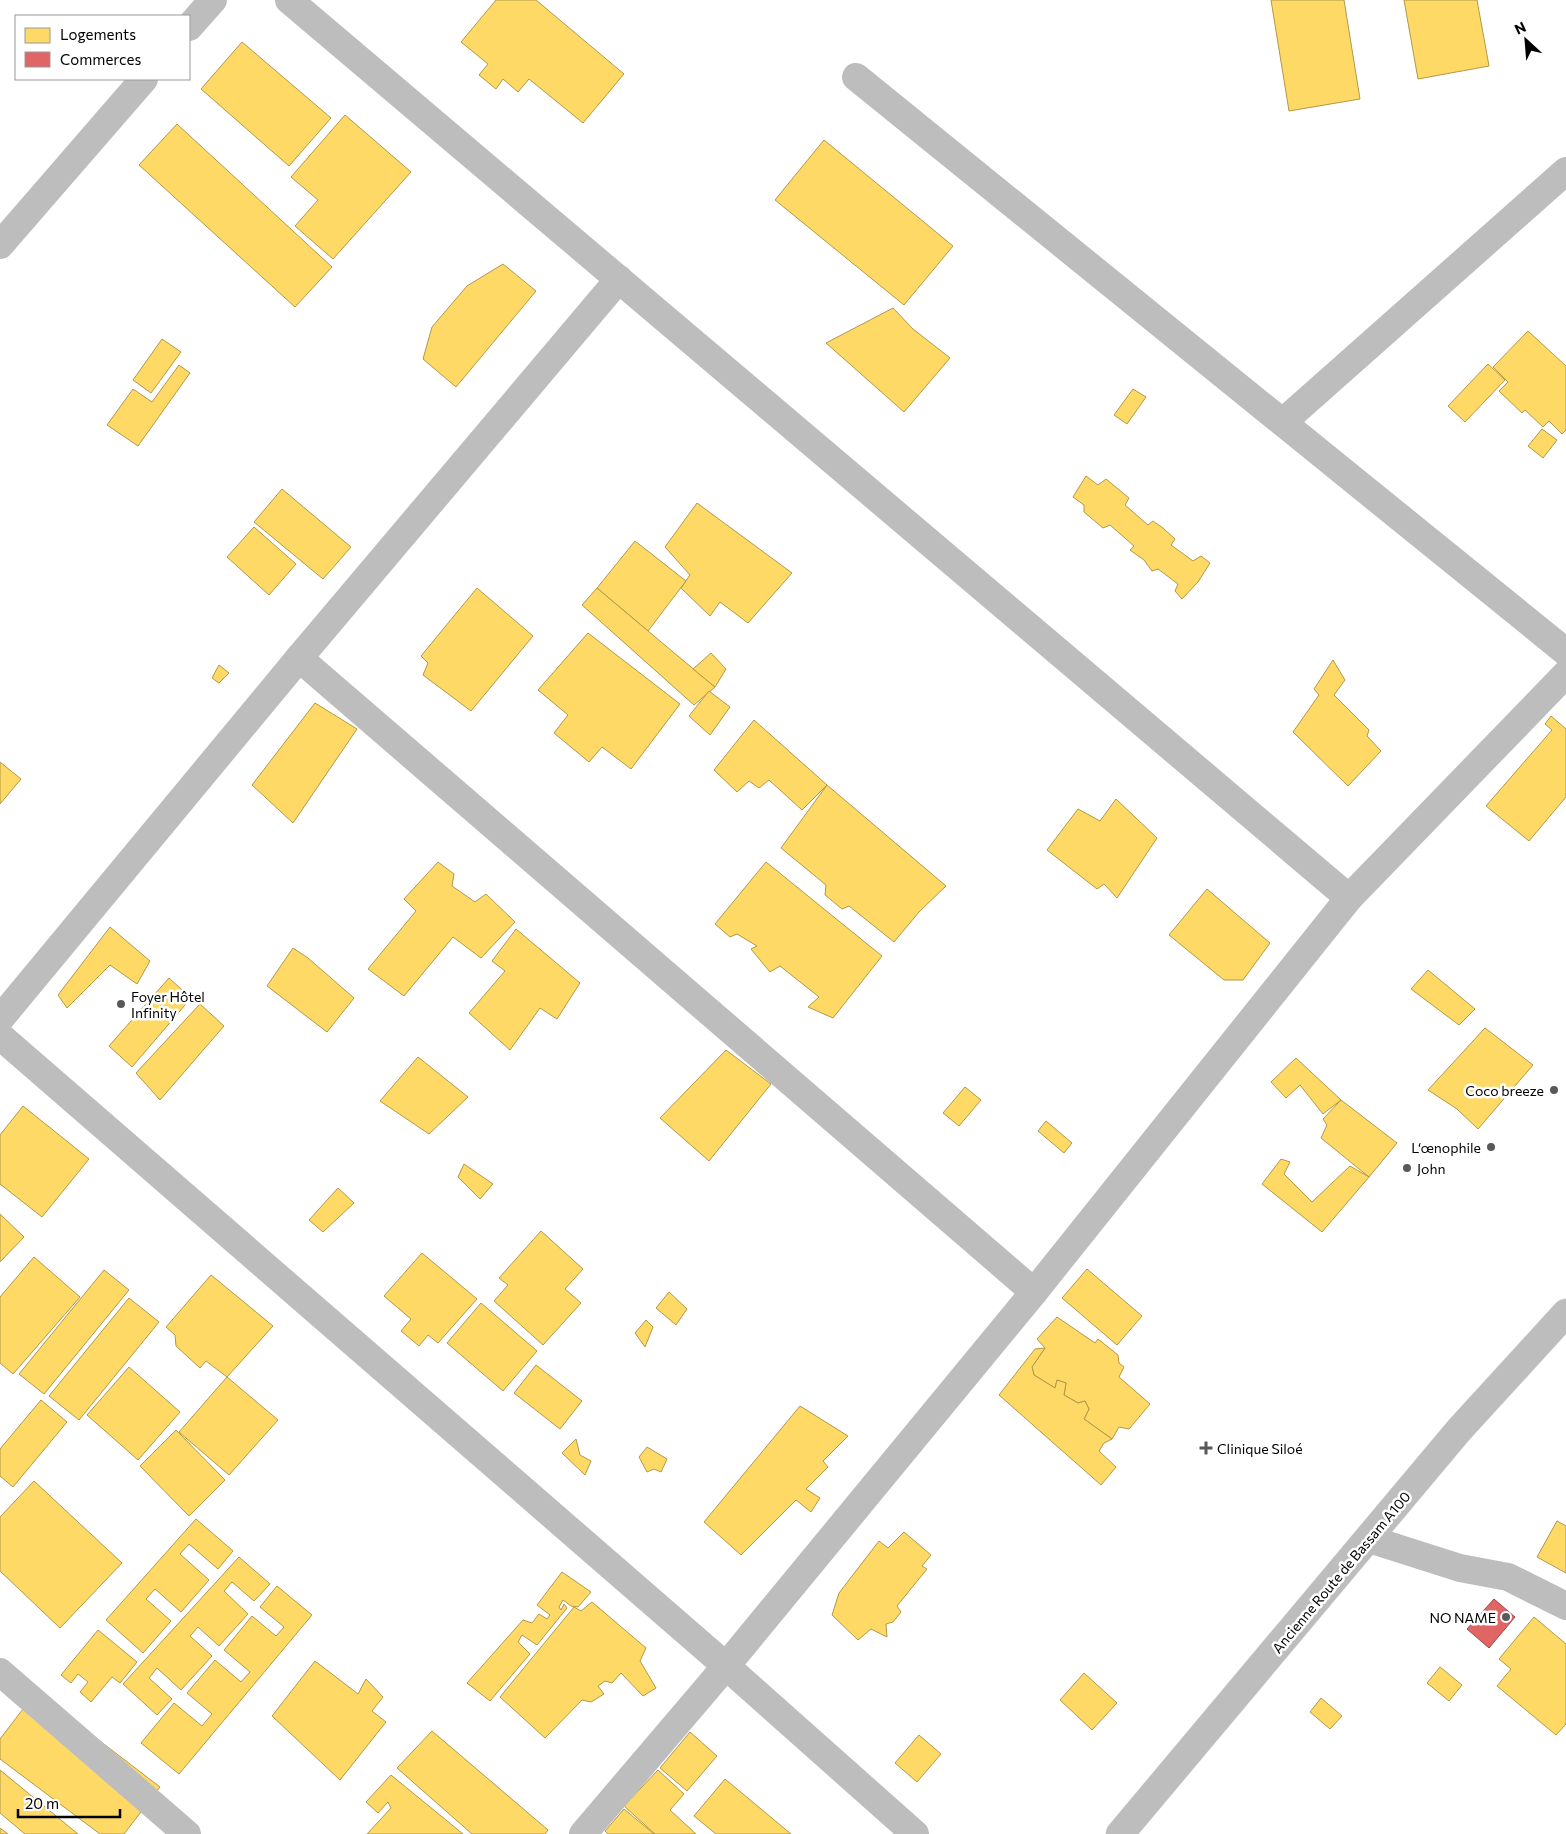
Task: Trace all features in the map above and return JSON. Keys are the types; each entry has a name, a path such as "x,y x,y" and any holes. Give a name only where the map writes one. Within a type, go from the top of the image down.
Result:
{"street":[{"path":"190,27 213,0"},
{"path":"289,0 1350,898"},
{"path":"856,77 1566,652"},
{"path":"0,245 143,80"},
{"path":"1283,422 1566,171"},
{"path":"0,1019 299,658 619,279"},
{"path":"299,658 1034,1292"},
{"path":"583,1834 726,1666 1034,1292 1350,898 1566,674"},
{"path":"0,1036 726,1666 915,1834"},
{"name":"Ancienne Route de Bassam A100","path":"1120,1834 1459,1430 1566,1313"},
{"path":"1368,1539 1460,1568 1508,1577 1566,1606"},
{"path":"0,1672 187,1834"}],"building: Logements":[{"path":"496,0 536,0 624,74 583,123 529,79 518,92 503,79 496,89 479,75 488,64 461,42"},
{"path":"1271,0 1344,0 1360,99 1289,111"},
{"path":"1404,0 1477,0 1489,66 1418,79"},
{"path":"242,42 331,118 289,166 201,89"},
{"path":"345,115 411,172 333,259 295,226 318,200 291,177"},
{"path":"177,124 332,267 295,307 139,165"},
{"path":"824,140 953,246 904,305 775,200"},
{"path":"503,264 536,291 456,387 423,359 432,327 467,286"},
{"path":"893,308 913,329 950,358 904,412 826,343"},
{"path":"1528,331 1566,366 1566,430 1562,434 1549,421 1543,427 1525,410 1522,413 1499,391 1508,382 1493,367"},
{"path":"162,339 181,352 151,393 133,380"},
{"path":"1488,364 1505,380 1465,422 1448,406"},
{"path":"179,365 190,373 138,446 107,425 133,389 152,402"},
{"path":"1133,389 1146,397 1127,424 1114,415"},
{"path":"1542,429 1557,440 1543,458 1528,446"},
{"path":"1086,476 1098,485 1106,479 1129,498 1125,505 1148,525 1153,521 1175,539 1171,545 1193,561 1201,556 1210,563 1198,582 1182,599 1175,591 1178,584 1158,569 1152,571 1144,560 1130,550 1134,546 1110,525 1103,528 1084,512 1084,505 1073,497"},
{"path":"282,489 351,547 323,579 254,522"},
{"path":"697,503 792,573 748,623 720,602 710,616 681,588 690,575 665,547"},
{"path":"254,527 296,564 269,595 227,557"},
{"path":"635,541 686,581 648,631 597,588"},
{"path":"477,588 533,636 471,711 423,675 428,663 421,656"},
{"path":"597,588 715,687 694,705 582,605"},
{"path":"588,633 680,704 631,769 602,747 589,762 554,733 568,715 538,690"},
{"path":"711,653 726,669 715,687 693,669"},
{"path":"1333,660 1345,680 1334,695 1369,730 1367,736 1381,751 1348,786 1293,732 1319,695 1314,689"},
{"path":"219,665 229,673 219,683 212,678"},
{"path":"709,691 730,707 710,735 689,716"},
{"path":"315,703 357,729 293,823 252,785"},
{"path":"1551,716 1566,729 1566,797 1529,841 1486,806 1552,730 1545,724"},
{"path":"754,720 827,785 802,810 769,780 759,788 749,781 737,792 714,770"},
{"path":"0,762 21,779 0,804"},
{"path":"827,785 946,886 919,912 894,942 849,906 842,909 825,895 826,885 781,848"},
{"path":"1116,799 1157,838 1117,898 1104,884 1097,889 1047,850 1078,809 1100,821"},
{"path":"438,862 454,874 452,886 475,902 486,894 515,922 481,958 453,937 404,996 368,969 416,911 404,899"},
{"path":"766,862 882,956 833,1018 808,1007 819,997 780,966 770,972 751,949 757,946 737,934 730,937 715,924"},
{"path":"1207,889 1270,943 1243,980 1224,980 1169,935"},
{"path":"110,927 150,961 137,984 110,965 67,1008 58,995"},
{"path":"516,929 580,983 557,1019 540,1008 510,1050 469,1013 505,971 492,961"},
{"path":"293,948 308,958 354,998 327,1032 267,986"},
{"path":"1428,970 1475,1009 1459,1025 1411,989"},
{"path":"169,978 191,998 132,1067 109,1046"},
{"path":"200,1004 224,1026 160,1100 136,1073"},
{"path":"1485,1028 1533,1065 1478,1129 1457,1109 1428,1090"},
{"path":"726,1050 771,1084 709,1161 660,1118"},
{"path":"418,1057 468,1097 429,1134 380,1101"},
{"path":"1296,1058 1341,1100 1323,1114 1300,1085 1286,1098 1271,1082"},
{"path":"965,1087 981,1100 959,1126 943,1113"},
{"path":"1341,1100 1397,1143 1369,1177 1321,1138 1327,1125 1323,1119"},
{"path":"23,1106 89,1159 42,1217 0,1184 0,1135"},
{"path":"1046,1121 1072,1143 1064,1153 1038,1131"},
{"path":"1281,1159 1290,1162 1284,1174 1312,1202 1350,1166 1369,1177 1322,1232 1262,1184"},
{"path":"464,1164 493,1184 480,1199 458,1177"},
{"path":"338,1188 354,1203 323,1232 309,1220"},
{"path":"0,1214 24,1237 0,1262"},
{"path":"541,1231 583,1269 565,1289 581,1303 543,1345 494,1301 508,1285 499,1278"},
{"path":"422,1253 477,1299 438,1343 428,1335 419,1346 401,1331 411,1319 384,1296"},
{"path":"34,1257 80,1297 13,1374 0,1363 0,1297"},
{"path":"1087,1269 1142,1316 1117,1345 1062,1298"},
{"path":"104,1270 129,1290 44,1394 19,1374"},
{"path":"211,1275 273,1326 227,1377 206,1361 200,1368 176,1346 175,1335 166,1327"},
{"path":"669,1292 687,1309 676,1325 656,1308"},
{"path":"129,1298 159,1322 79,1420 49,1396"},
{"path":"481,1303 537,1351 503,1391 447,1343"},
{"path":"1057,1317 1095,1343 1098,1339 1118,1355 1119,1363 1124,1367 1119,1377 1150,1404 1129,1429 1119,1427 1112,1439 1084,1419 1089,1409 1085,1401 1078,1403 1064,1395 1066,1383 1057,1380 1055,1388 1034,1375 1032,1367 1045,1348 1037,1339"},
{"path":"646,1320 653,1327 645,1347 635,1333"},
{"path":"1045,1348 1032,1367 1034,1375 1055,1388 1057,1380 1066,1383 1064,1395 1078,1403 1085,1401 1089,1409 1084,1419 1112,1439 1104,1443 1099,1451 1116,1467 1101,1485 999,1395 1035,1349"},
{"path":"536,1365 582,1401 560,1429 514,1393"},
{"path":"129,1367 180,1412 138,1460 87,1415"},
{"path":"227,1377 278,1420 229,1475 179,1432"},
{"path":"41,1400 67,1422 13,1487 0,1476 0,1449"},
{"path":"800,1406 848,1436 823,1461 828,1467 806,1489 820,1498 811,1512 796,1500 741,1555 704,1522"},
{"path":"176,1430 225,1480 189,1516 140,1466"},
{"path":"576,1439 580,1455 591,1461 585,1475 562,1453"},
{"path":"647,1447 667,1459 661,1472 654,1469 647,1472 639,1457"},
{"path":"34,1481 122,1563 60,1628 0,1571 0,1517"},
{"path":"196,1519 233,1551 218,1569 189,1544 180,1554 209,1580 181,1612 155,1589 146,1599 171,1621 143,1653 106,1620"},
{"path":"1557,1521 1566,1526 1566,1573 1537,1557"},
{"path":"904,1532 931,1555 922,1566 927,1569 897,1606 901,1612 893,1622 886,1624 887,1637 871,1629 858,1640 832,1615 839,1593 879,1541 888,1548"},
{"path":"239,1557 270,1584 254,1601 232,1582 224,1591 248,1614 219,1646 198,1627 190,1636 212,1656 181,1690 157,1668 149,1678 172,1699 157,1715 123,1684"},
{"path":"562,1572 591,1592 578,1607 571,1606 563,1600 559,1607 561,1610 564,1604 567,1608 537,1645 522,1635 518,1642 530,1654 490,1701 467,1683 523,1620 532,1623 539,1614 547,1619 550,1615 537,1605"},
{"path":"277,1586 312,1615 179,1774 141,1743 174,1703 202,1726 212,1714 187,1693 215,1660 241,1682 250,1672 224,1650 252,1616 276,1636 284,1627 260,1607"},
{"path":"592,1602 646,1648 640,1661 656,1688 643,1696 621,1673 612,1683 605,1681 598,1686 604,1694 591,1702 582,1700 545,1738 500,1697 574,1607 581,1611"},
{"path":"1534,1617 1566,1644 1566,1724 1556,1735 1497,1686 1511,1669 1499,1659"},
{"path":"98,1630 137,1662 120,1683 112,1677 91,1702 80,1692 88,1682 78,1674 71,1683 61,1675"},
{"path":"315,1661 358,1694 366,1679 383,1697 372,1711 386,1722 340,1780 272,1716"},
{"path":"1440,1667 1462,1685 1449,1701 1427,1683"},
{"path":"1084,1673 1117,1703 1092,1730 1060,1700"},
{"path":"36,1692 160,1787 124,1834 100,1834 0,1759 0,1739"},
{"path":"1321,1698 1342,1716 1330,1729 1310,1712"},
{"path":"432,1731 548,1830 545,1834 472,1834 397,1768"},
{"path":"690,1732 717,1756 687,1791 660,1768"},
{"path":"919,1735 941,1754 917,1782 895,1763"},
{"path":"0,1770 78,1834 25,1834 0,1813"},
{"path":"658,1770 684,1794 670,1810 696,1834 655,1834 624,1806"},
{"path":"391,1775 463,1834 367,1834 391,1808 388,1802 378,1813 366,1802"},
{"path":"725,1779 791,1834 716,1834 694,1816"},
{"path":"624,1809 654,1834 608,1834 605,1831"},
{"path":"0,1828 8,1834 0,1834"}],"building: Commerces":[{"path":"1494,1599 1515,1617 1489,1648 1467,1629"}],"place":[{"name":"Foyer Hôtel Infinity","path":"121,1004"},
{"name":"Coco breeze","path":"1554,1090"},
{"name":"L‘œnophile","path":"1491,1147"},
{"name":"John","path":"1407,1168"},
{"name":"Clinique Siloé","path":"1206,1448"},
{"name":"NO NAME","path":"1506,1617"}]}
